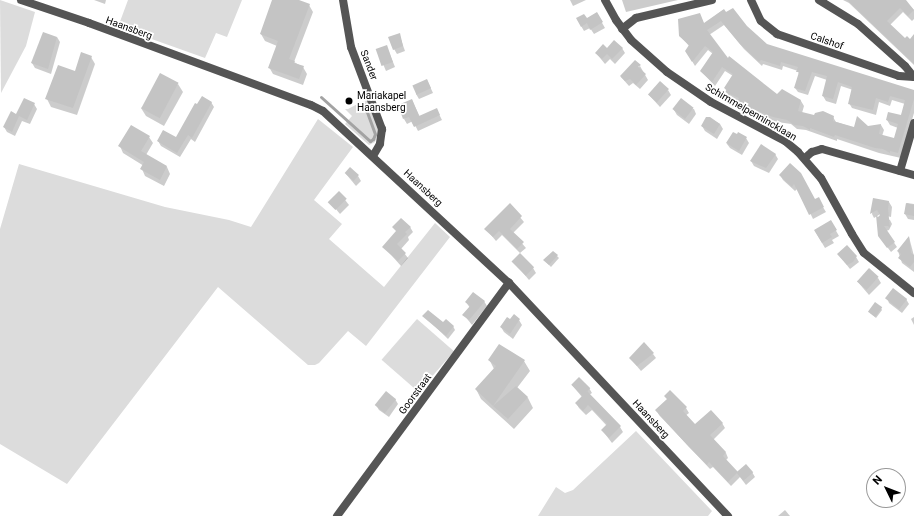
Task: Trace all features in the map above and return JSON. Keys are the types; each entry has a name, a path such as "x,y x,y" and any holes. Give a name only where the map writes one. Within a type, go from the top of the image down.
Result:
{"street":[{"name":"Haansberg","path":"21,0 311,105 328,115 509,283 728,516"},
{"name":"Sander","path":"343,0 351,47 382,129 380,144 373,156"},
{"name":"Schimmelpennincklaan","path":"604,0 622,29 643,52 668,72 719,107 785,141 805,158 822,178 864,253 914,293"},
{"path":"622,29 636,18 712,0"},
{"name":"Calshof","path":"751,0 761,21 777,34 899,76 914,77"},
{"name":"Calshof","path":"819,0 858,24 905,66 914,77"},
{"path":"900,171 914,123"},
{"path":"805,158 812,152 822,149 914,175"},
{"name":"Goorstraat","path":"337,516 509,283"}],"shaded area":[{"path":"0,0 35,12 26,46 1,93"},
{"path":"128,0 242,0 227,37 216,33 205,58 118,27"},
{"path":"367,99 379,130 375,142 369,145 345,124 352,116 345,109 348,109"},
{"path":"318,119 353,147 314,200 342,224 329,239 384,287 435,223 450,237 366,346 348,331 319,363 315,365 308,365 218,287 67,484 0,444 0,229 19,164 165,207 229,220 251,227"},
{"path":"417,319 454,351 419,392 382,360"},
{"path":"636,431 712,511 708,516 538,516 556,487 565,493 573,490"}],"building":[{"path":"272,0 299,0 310,4 289,59 295,61 294,63 304,66 299,79 268,68 278,41 260,34"},
{"path":"847,0 906,0 914,10 908,16 900,8 887,21 905,38 907,36 910,39 914,34 914,64"},
{"path":"733,8 747,26 767,44 914,90 914,99 898,153 890,151 890,153 883,149 875,148 835,135 834,137 810,128 810,130 803,126 794,125 787,120 773,117 753,109 738,100 739,98 725,92 727,90 724,88 733,74 722,67 712,82 700,71 713,52 705,46 692,62 685,51 689,45 679,36 678,19 700,13 704,23 724,9 726,12","holes":["721,21 740,44 759,62 761,60 780,66 781,62 798,67 796,72 799,72 794,88 805,91 812,72 827,76 822,96 833,99 838,82 852,87 848,104 873,110 876,98 888,102 890,96 905,100 901,115 888,112 886,120 898,124 894,138 879,134 881,124 868,126 857,116 854,127 833,121 834,116 823,111 815,113 814,115 798,111 801,100 782,89 777,94 729,56 728,58 707,30"]},
{"path":"597,12 603,22 590,30 587,23 581,27 576,18 584,14 587,18"},
{"path":"43,32 57,37 48,69 31,63"},
{"path":"400,33 403,46 393,50 388,37"},
{"path":"614,40 623,48 612,59 607,54 602,59 595,53 603,44 607,48"},
{"path":"387,45 393,62 382,66 376,49"},
{"path":"81,52 92,56 73,108 45,99 58,65 75,71"},
{"path":"635,60 641,65 638,67 646,74 636,85 630,79 625,81 620,76"},
{"path":"160,73 179,83 160,118 141,108"},
{"path":"427,79 431,88 416,95 412,86"},
{"path":"660,81 669,89 657,102 648,94"},
{"path":"202,96 212,102 192,138 188,135 177,153 157,141 163,130 176,137 195,103 197,104"},
{"path":"24,98 35,103 27,120 19,116 12,132 3,127 11,111 16,114"},
{"path":"681,98 694,108 685,119 672,109"},
{"path":"412,99 419,116 437,108 440,115 414,127 409,117 403,119 398,105"},
{"path":"706,117 710,117 720,124 714,134 701,126"},
{"path":"131,125 150,136 141,151 167,166 160,180 140,169 144,162 118,146"},
{"path":"733,132 737,134 738,132 747,137 739,151 726,143"},
{"path":"761,144 776,154 766,168 750,161"},
{"path":"790,163 801,173 815,199 819,197 824,207 809,215 794,184 792,187 779,175"},
{"path":"350,167 359,175 354,181 345,173"},
{"path":"339,191 347,199 335,210 328,202"},
{"path":"873,198 889,201 888,209 890,228 888,226 884,226 895,242 887,248 878,236 876,215 878,217 880,215 877,210 870,214"},
{"path":"510,203 522,216 510,229 524,242 517,249 499,231 493,237 484,229"},
{"path":"906,203 914,205 914,216 904,214"},
{"path":"401,218 411,227 405,232 407,234 397,244 406,253 398,261 382,247 396,231 392,227"},
{"path":"831,220 837,230 830,234 832,237 822,243 814,230"},
{"path":"909,236 911,253 914,255 914,262 910,267 898,258 901,254 897,251"},
{"path":"847,245 857,256 853,262 847,265 837,254"},
{"path":"553,251 558,255 549,265 543,260"},
{"path":"520,253 534,267 526,276 512,261"},
{"path":"869,268 879,277 867,290 857,281"},
{"path":"893,288 907,299 899,309 885,298"},
{"path":"473,292 485,301 469,320 462,315 470,306 465,302"},
{"path":"875,302 882,307 875,317 868,312"},
{"path":"428,310 443,322 446,319 454,326 446,336 422,316"},
{"path":"514,314 520,319 510,334 500,327 507,317 510,319"},
{"path":"644,342 654,353 637,366 629,358"},
{"path":"499,344 525,360 493,406 475,389 496,366 488,360"},
{"path":"579,377 590,388 583,396 571,385"},
{"path":"516,386 528,397 508,419 493,406"},
{"path":"670,390 687,407 683,411 695,424 711,410 723,423 710,435 726,452 723,456 738,472 728,482 709,462 707,465 655,410 667,399 664,396"},
{"path":"386,391 396,399 385,413 375,405"},
{"path":"587,391 621,426 609,438 601,430 607,424 588,405 583,411 575,403"},
{"path":"746,464 753,472 743,481 736,473"}],"waterway":[{"path":"321,97 370,141 373,139 375,134 364,104"}],"place":[{"name":"Mariakapel Haansberg","path":"349,101"}]}
